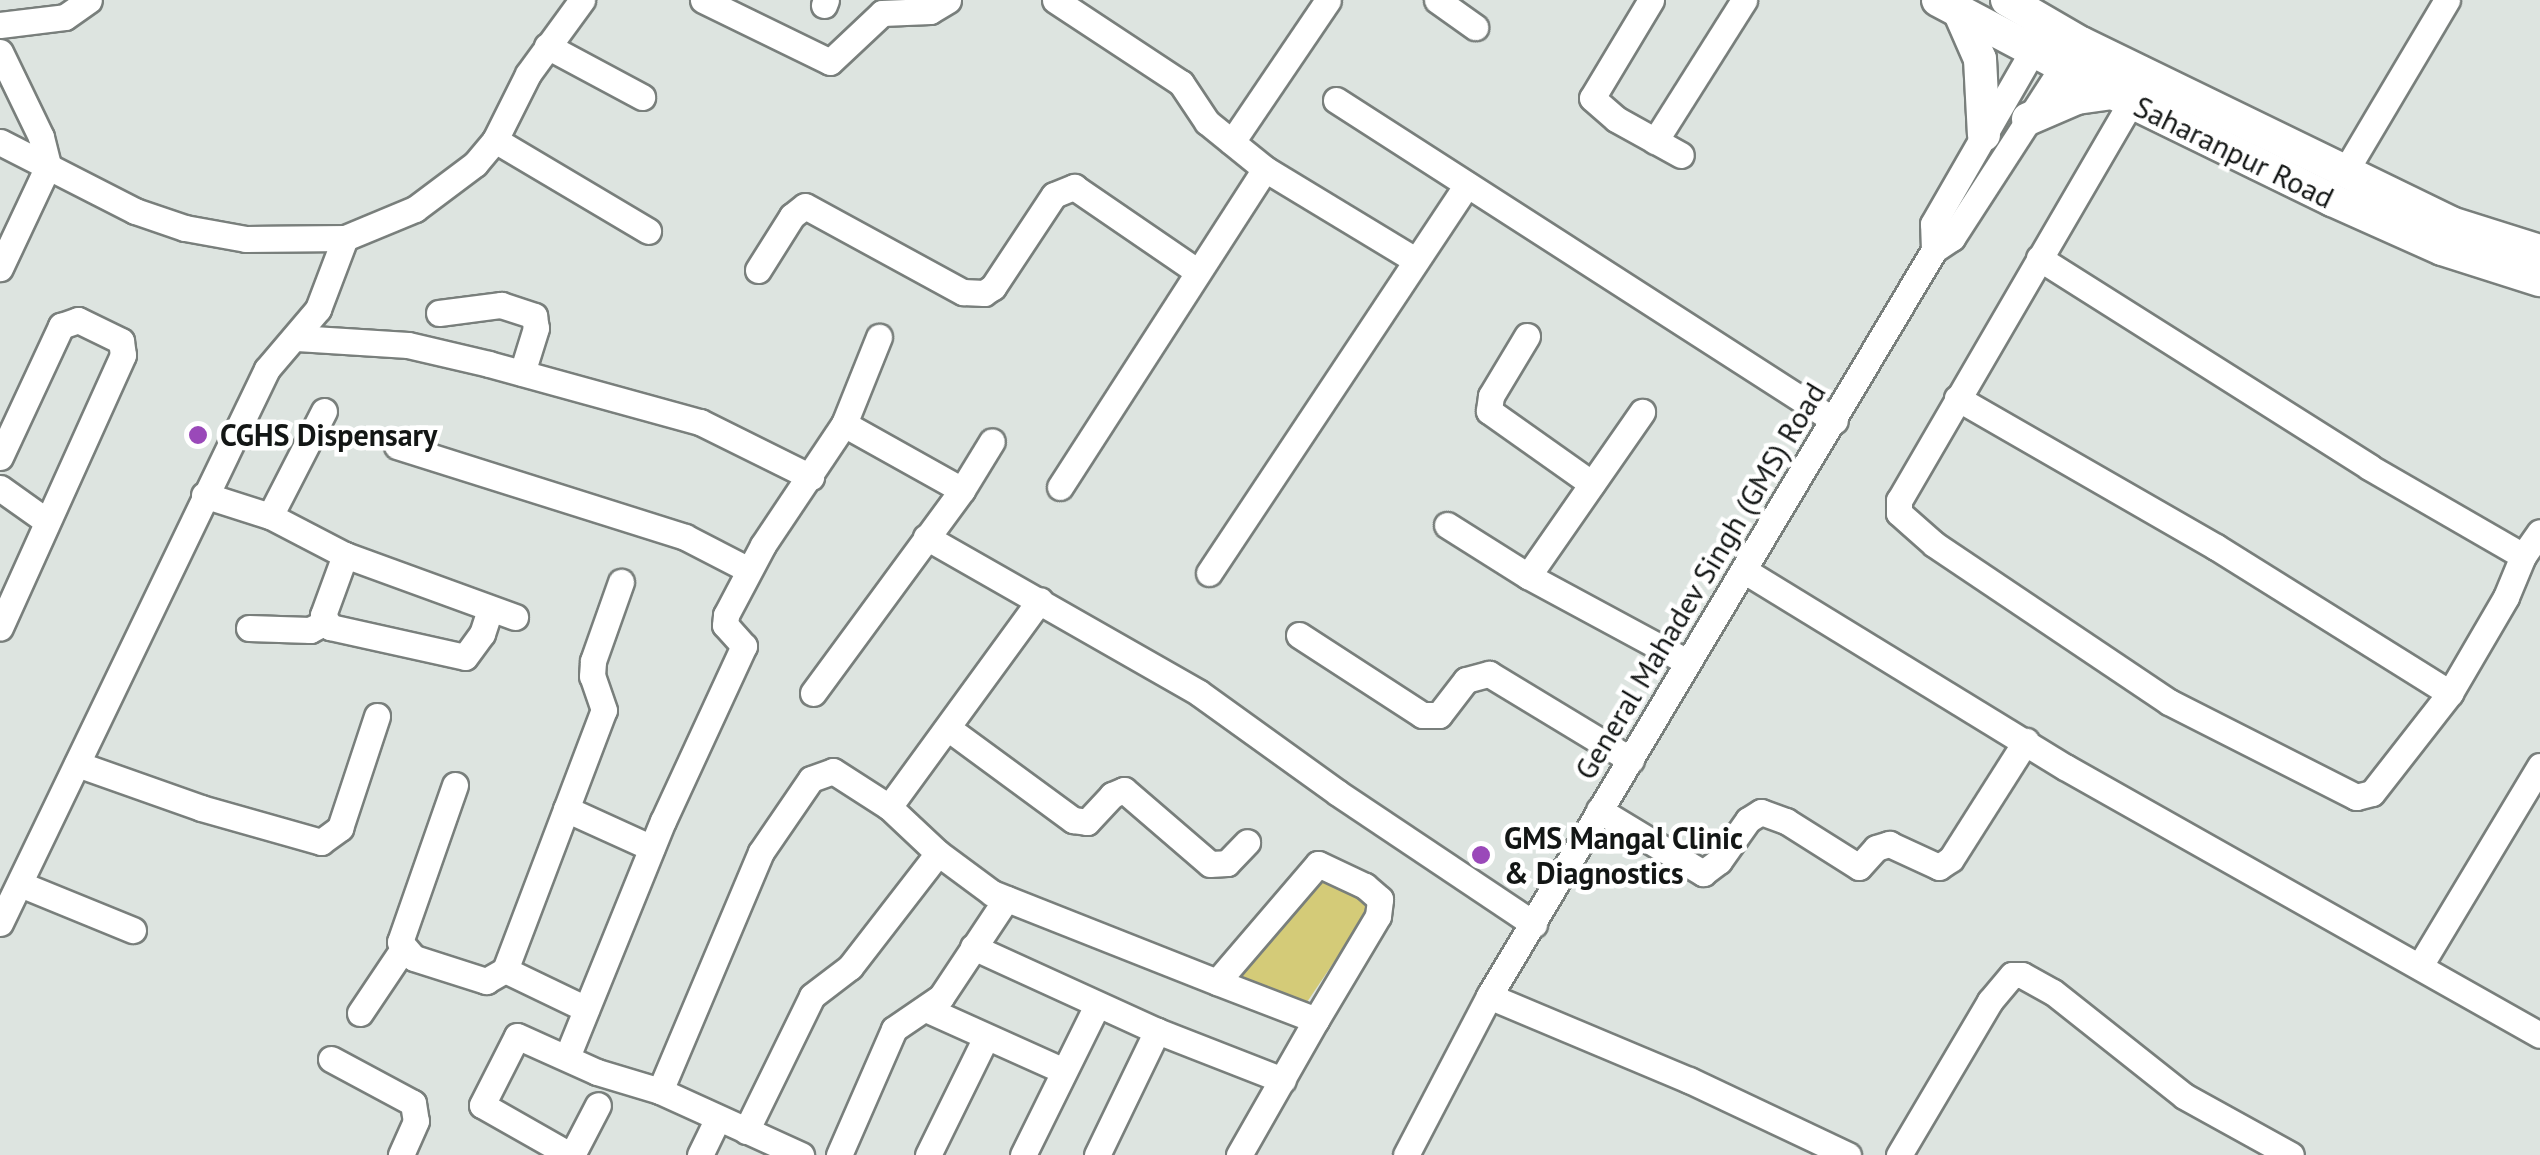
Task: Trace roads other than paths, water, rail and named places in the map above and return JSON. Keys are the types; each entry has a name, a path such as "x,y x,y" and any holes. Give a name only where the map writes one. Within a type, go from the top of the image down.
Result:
{"main road":[{"name":"Saharanpur Road","path":"2007,0 2041,37"},
{"name":"Saharanpur Road","path":"1949,5 2041,37 2072,54 2346,170 2446,236 2540,251"},
{"path":"1949,5 1980,60 1984,136"},
{"name":"Saharanpur Road","path":"2072,54 2122,98 2540,280"},
{"path":"2028,119 2077,98 2122,98"}],"street":[{"path":"14,15 66,17 89,0"},
{"path":"0,142 134,210 185,228 246,239 345,238 415,209 476,164 495,140 547,46 582,0"},
{"path":"703,0 830,62 882,14 930,11 948,0"},
{"path":"1054,0 1181,83 1207,122 1266,169 1415,260"},
{"path":"1232,142 1328,0"},
{"path":"1436,0 1475,27"},
{"path":"1651,0 1592,98 1616,120 1681,155"},
{"path":"1655,140 1744,0"},
{"path":"2346,170 2447,0"},
{"name":"General Mahadev Singh (GMS) Road","path":"1934,250 1933,224 2041,37"},
{"path":"547,46 642,96"},
{"path":"0,52 42,138 48,166 0,268"},
{"name":"General Mahadev Singh (GMS) Road","path":"1406,1155 1489,996 1934,250 1952,238 2072,54"},
{"path":"2122,98 2038,258 1899,500 1899,514 1934,544 2169,702 2342,791 2364,796 2378,786 2450,693 2506,597 2522,556 2540,532"},
{"path":"1336,100 1835,421"},
{"path":"495,140 648,230"},
{"path":"1060,487 1266,169"},
{"path":"1209,574 1468,185"},
{"path":"758,270 792,216 805,206 963,292 984,294 993,287 1054,195 1074,187 1198,272"},
{"path":"133,930 7,903 267,369 318,309 345,238"},
{"path":"2038,258 2369,467 2522,556"},
{"path":"439,313 501,305 534,316 536,328 522,373"},
{"path":"0,457 61,326 78,320 122,341 123,355 0,628"},
{"path":"1526,336 1492,396 1489,412 1592,484"},
{"path":"297,338 408,345 522,373 700,422 811,477"},
{"path":"567,1057 652,848 744,646 724,620 749,570 844,424 879,338"},
{"path":"1957,398 2216,548 2450,693"},
{"path":"270,516 324,411"},
{"path":"1528,576 1642,412"},
{"path":"844,424 962,490"},
{"path":"813,693 962,490 992,441"},
{"path":"397,446 667,530 749,570"},
{"path":"204,495 270,516 345,555 502,613 466,657 324,624 310,630 249,628"},
{"path":"2,496 46,520"},
{"path":"1447,525 1528,576 1687,662"},
{"path":"926,537 1199,693 1338,793 1534,924"},
{"path":"324,624 345,555"},
{"path":"1745,571 2026,740 2540,1035"},
{"path":"402,949 414,958 486,982 505,970 604,710 592,676 593,660 621,582"},
{"path":"889,807 1040,600"},
{"path":"1299,635 1422,715 1440,715 1466,680 1489,674 1631,760"},
{"path":"76,764 200,808 321,842 340,828 377,716"},
{"path":"949,729 1072,820 1086,822 1112,795 1124,790 1210,864 1227,863 1248,842"},
{"path":"1600,810 1703,872 1719,861 1748,820 1761,812 1786,821 1859,867 1876,848 1889,844 1940,867 1952,859 2026,740"},
{"path":"2421,964 2540,766"},
{"path":"660,1091 761,852 803,788 811,779 832,771 889,807 938,853 1006,899 1316,1020"},
{"path":"360,1013 402,949 404,924 454,784"},
{"path":"566,809 652,848"},
{"path":"746,1131 812,996 850,966 938,853"},
{"path":"1217,982 1311,868 1325,865 1377,894 1381,906 1239,1155"},
{"path":"839,1155 894,1029 941,997 1006,899"},
{"path":"973,947 1096,1005 1284,1080"},
{"path":"505,970 586,1010"},
{"path":"1900,1155 1990,1001 2012,975 2034,980 2064,1000 2184,1096 2291,1155"},
{"path":"1489,996 1689,1080 1848,1155"},
{"path":"1023,1155 1096,1005"},
{"path":"926,1009 1064,1071"},
{"path":"1097,1155 1157,1031"},
{"path":"598,1105 571,1155 482,1105 516,1036 597,1072 660,1091 801,1155"},
{"path":"928,1155 986,1037"},
{"path":"331,1060 413,1103 416,1121 401,1155"},
{"path":"700,1155 718,1118"}],"place":[{"name":"CGHS Dispensary","path":"198,435"},
{"name":"GMS Mangal Clinic & Diagnostics","path":"1481,855"}]}
